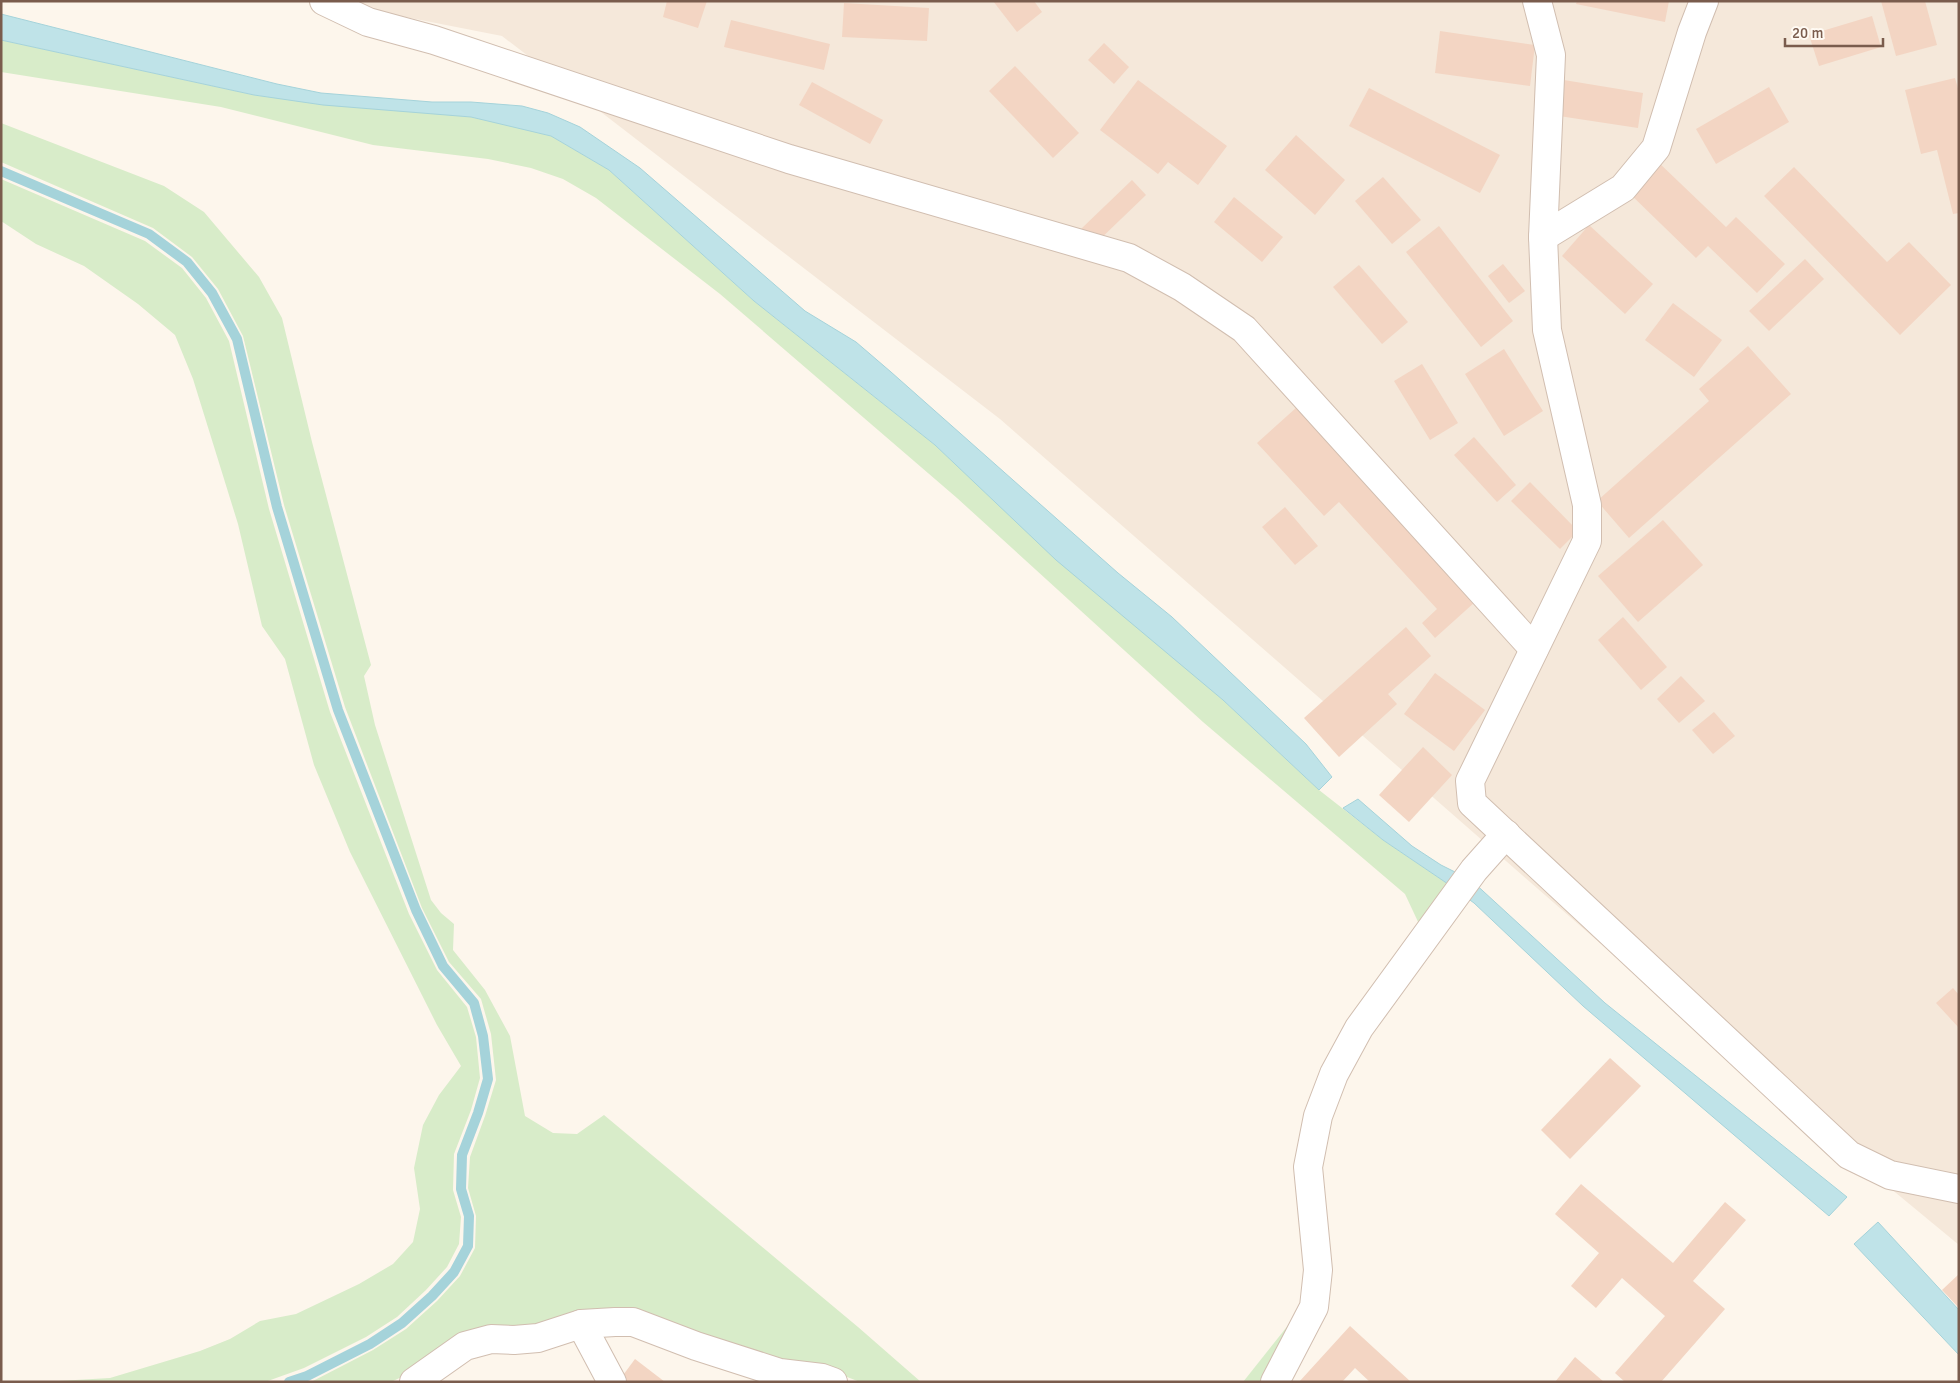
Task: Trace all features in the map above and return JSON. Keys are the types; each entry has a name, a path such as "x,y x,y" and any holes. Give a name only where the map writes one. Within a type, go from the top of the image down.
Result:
{"street":[{"path":"324,1 368,22 434,40 789,159 1129,258 1182,287 1244,329 1534,649"},
{"path":"1536,1 1551,55 1543,237 1547,330 1587,505 1586,541 1470,781 1472,804 1849,1155 1890,1175 1959,1189"},
{"path":"1543,237 1623,188 1656,148 1692,32 1704,1"},
{"path":"1275,1382 1314,1307 1318,1270 1308,1167 1318,1116 1334,1074 1359,1028 1474,870 1506,834"},
{"path":"414,1382 464,1346 491,1339 538,1338 581,1324 633,1322 746,1364 780,1373 822,1378 833,1382"},
{"path":"581,1324 612,1382"}],"shaded area":[{"path":"324,1 1959,1 1959,1245 1711,1040 1000,419 502,36"}],"green space":[{"path":"1,40 254,95 471,117 516,126 551,136 609,170 754,301 935,445 997,502 1223,700 1319,790 1383,840 1448,884 1420,926 1405,894 1203,722 957,498 720,294 596,198 563,179 531,168 488,159 373,145 221,107 1,72"},
{"path":"1,123 164,186 204,212 259,277 282,318 312,442 371,665 364,676 375,725 431,900 441,913 454,924 453,950 485,990 510,1036 525,1116 553,1133 577,1134 604,1115 921,1382 860,1382 824,1368 782,1364 634,1313 410,1373 391,1382 311,1382 373,1350 406,1329 437,1301 460,1276 475,1248 476,1216 468,1188 470,1157 496,1080 491,1034 481,999 449,962 422,908 345,707 284,505 243,336 218,289 192,257 153,228 1,162"},
{"path":"1,179 145,241 182,268 206,298 229,341 269,509 330,712 409,914 437,970 467,1007 476,1037 480,1078 471,1110 454,1154 453,1190 461,1217 459,1244 447,1267 397,1317 366,1337 304,1368 265,1382 41,1382 110,1378 200,1351 230,1339 260,1321 296,1314 359,1284 393,1264 413,1242 420,1209 414,1168 423,1125 439,1095 461,1066 437,1025 350,852 314,765 285,659 262,626 238,524 193,379 175,335 138,304 84,266 36,244 1,221"},
{"path":"1305,1304 1264,1382 1243,1382"}],"water":[{"path":"1,14 277,84 321,93 432,102 471,102 522,106 548,113 580,127 640,168 805,311 856,342 891,372 1118,573 1172,617 1306,744 1332,777 1319,790 1223,700 1056,560 935,445 754,301 609,170 551,136 471,117 323,105 254,95 10,42 1,40"},
{"path":"1358,799 1412,846 1441,865 1471,880 1605,1003 1847,1197 1829,1216 1583,1006 1474,903 1383,840 1343,808"},
{"path":"1878,1222 1959,1310 1959,1355 1854,1244"}],"building":[{"path":"667,1 707,1 698,28 663,17"},
{"path":"993,1 1034,1 1042,12 1017,32"},
{"path":"1577,1 1669,1 1665,22 1576,4"},
{"path":"1881,1 1925,1 1937,45 1896,56"},
{"path":"844,3 929,8 927,41 842,37"},
{"path":"1872,16 1881,47 1819,66 1809,35"},
{"path":"731,20 830,44 824,70 724,47"},
{"path":"1440,31 1535,45 1530,86 1435,73"},
{"path":"1104,43 1129,67 1114,84 1088,60"},
{"path":"1015,66 1079,133 1053,158 989,91"},
{"path":"1955,78 1959,92 1959,213 1953,214 1937,150 1921,154 1905,90"},
{"path":"1138,80 1227,146 1198,185 1168,162 1158,174 1100,130"},
{"path":"1564,80 1643,93 1638,128 1559,116"},
{"path":"812,82 883,120 870,144 799,105"},
{"path":"1769,87 1789,122 1716,164 1696,129"},
{"path":"1369,88 1500,155 1480,193 1349,126"},
{"path":"1296,135 1345,180 1315,215 1265,170"},
{"path":"1656,160 1726,227 1736,217 1785,264 1757,293 1708,246 1696,258 1626,190"},
{"path":"1794,167 1887,262 1909,242 1951,285 1900,335 1764,196"},
{"path":"1383,177 1421,220 1392,244 1355,201"},
{"path":"1132,180 1146,195 1095,244 1081,229"},
{"path":"1234,197 1283,237 1262,262 1214,222"},
{"path":"1589,225 1653,284 1625,314 1562,256"},
{"path":"1439,226 1513,321 1481,347 1406,252"},
{"path":"1805,259 1824,279 1769,331 1749,311"},
{"path":"1503,264 1525,291 1509,303 1488,276"},
{"path":"1359,265 1408,322 1382,344 1333,287"},
{"path":"1673,303 1722,340 1694,377 1645,340"},
{"path":"1748,346 1791,394 1629,538 1597,501 1709,401 1699,389"},
{"path":"1504,349 1543,411 1504,436 1465,374"},
{"path":"1422,364 1458,423 1430,440 1394,381"},
{"path":"1297,407 1475,602 1435,638 1422,623 1437,609 1339,502 1324,516 1257,443"},
{"path":"1474,437 1516,485 1497,502 1454,455"},
{"path":"1530,482 1578,531 1560,549 1511,501"},
{"path":"1285,507 1318,546 1295,565 1262,527"},
{"path":"1663,520 1703,565 1638,622 1598,576"},
{"path":"1623,617 1667,667 1641,690 1598,640"},
{"path":"1406,627 1431,656 1388,694 1397,704 1339,757 1304,718"},
{"path":"1435,673 1485,710 1454,751 1404,714"},
{"path":"1681,676 1705,701 1679,723 1657,699"},
{"path":"1714,712 1735,736 1713,754 1692,730"},
{"path":"1423,747 1452,775 1409,822 1379,795"},
{"path":"1953,988 1959,995 1959,1028 1936,1003"},
{"path":"1610,1058 1641,1086 1570,1159 1541,1130"},
{"path":"1581,1184 1673,1263 1725,1202 1746,1220 1693,1281 1725,1309 1661,1382 1625,1382 1615,1373 1665,1316 1622,1278 1596,1308 1571,1286 1599,1253 1555,1214"},
{"path":"1959,1274 1959,1308 1942,1290"},
{"path":"1350,1326 1411,1382 1370,1382 1355,1368 1342,1382 1299,1382"},
{"path":"1575,1357 1604,1382 1555,1382"},
{"path":"635,1359 665,1382 618,1382"}],"waterway":[{"path":"1,171 149,234 187,262 212,293 237,339 277,507 338,710 416,910 443,966 474,1003 483,1036 488,1079 478,1113 462,1155 461,1189 469,1216 468,1246 454,1272 432,1296 402,1323 370,1344 307,1376 289,1382"}]}
